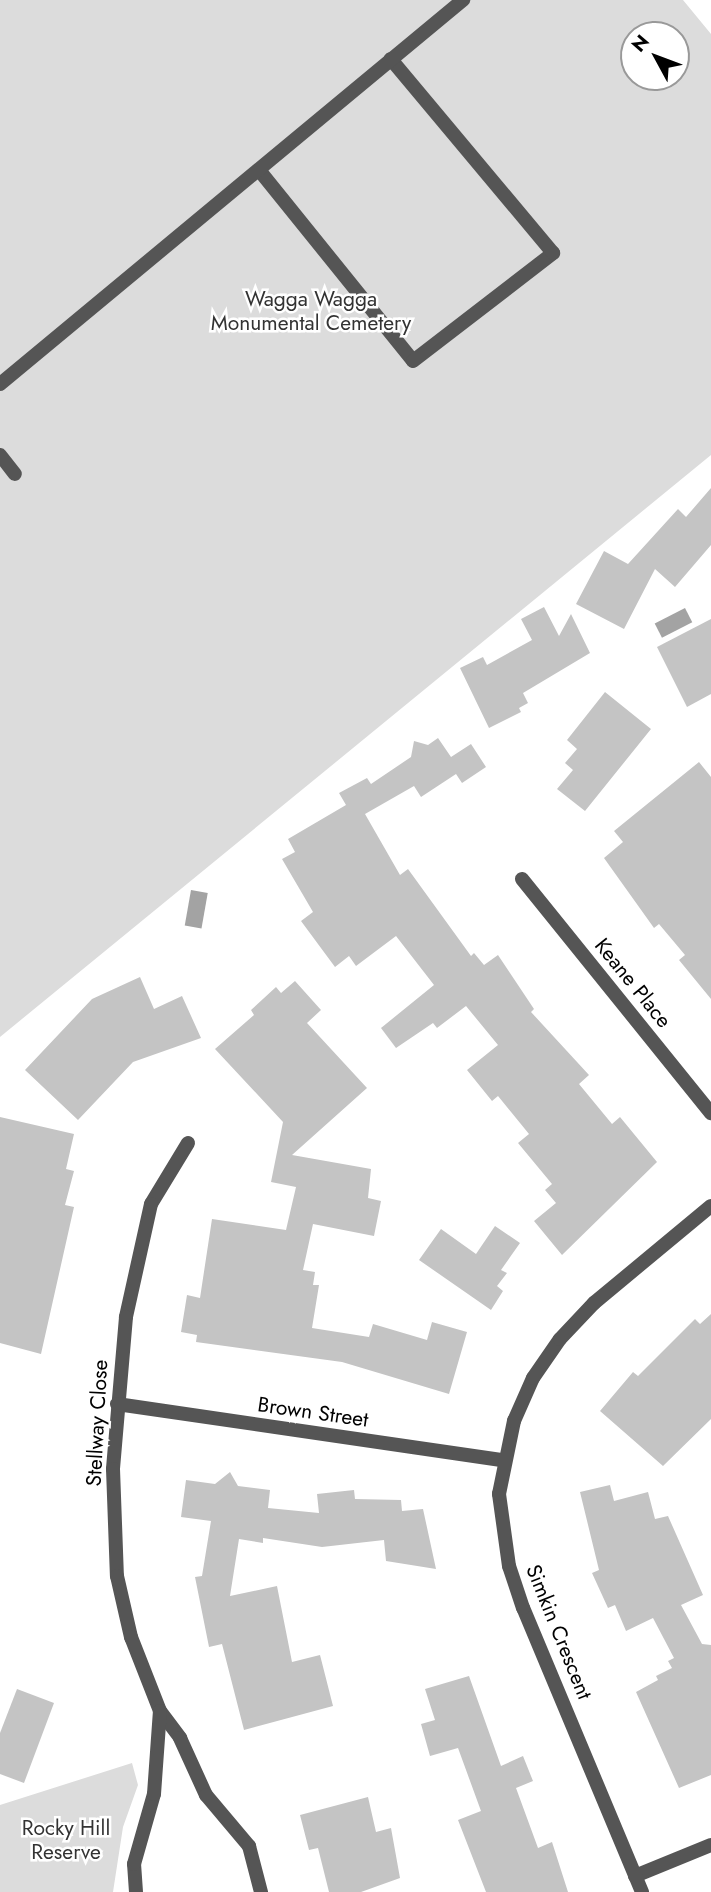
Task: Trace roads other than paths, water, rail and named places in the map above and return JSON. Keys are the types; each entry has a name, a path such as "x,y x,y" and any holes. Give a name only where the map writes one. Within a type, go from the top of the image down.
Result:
{"street":[{"path":"0,384 463,0"},
{"path":"259,170 413,360 553,253 391,60"},
{"path":"0,455 15,474"},
{"name":"Keane Place","path":"522,879 711,1113"},
{"name":"Stellway Close","path":"188,1143 161,1184 145,1222 126,1317 113,1469 117,1577 131,1637 160,1711 180,1738 206,1795 249,1846 261,1892"},
{"name":"Simkin Crescent","path":"642,1892 509,1566 499,1494 503,1460 533,1378 560,1339 594,1303 711,1206"},
{"name":"Brown Street","path":"117,1405 503,1460"},
{"name":"Stellway Close","path":"136,1892 134,1864 154,1794 160,1711"},
{"path":"635,1876 711,1845"}],"park label":[{"name":"Wagga Wagga Monumental Cemetery","path":"311,311"},
{"name":"Rocky Hill Reserve","path":"66,1840"}]}
